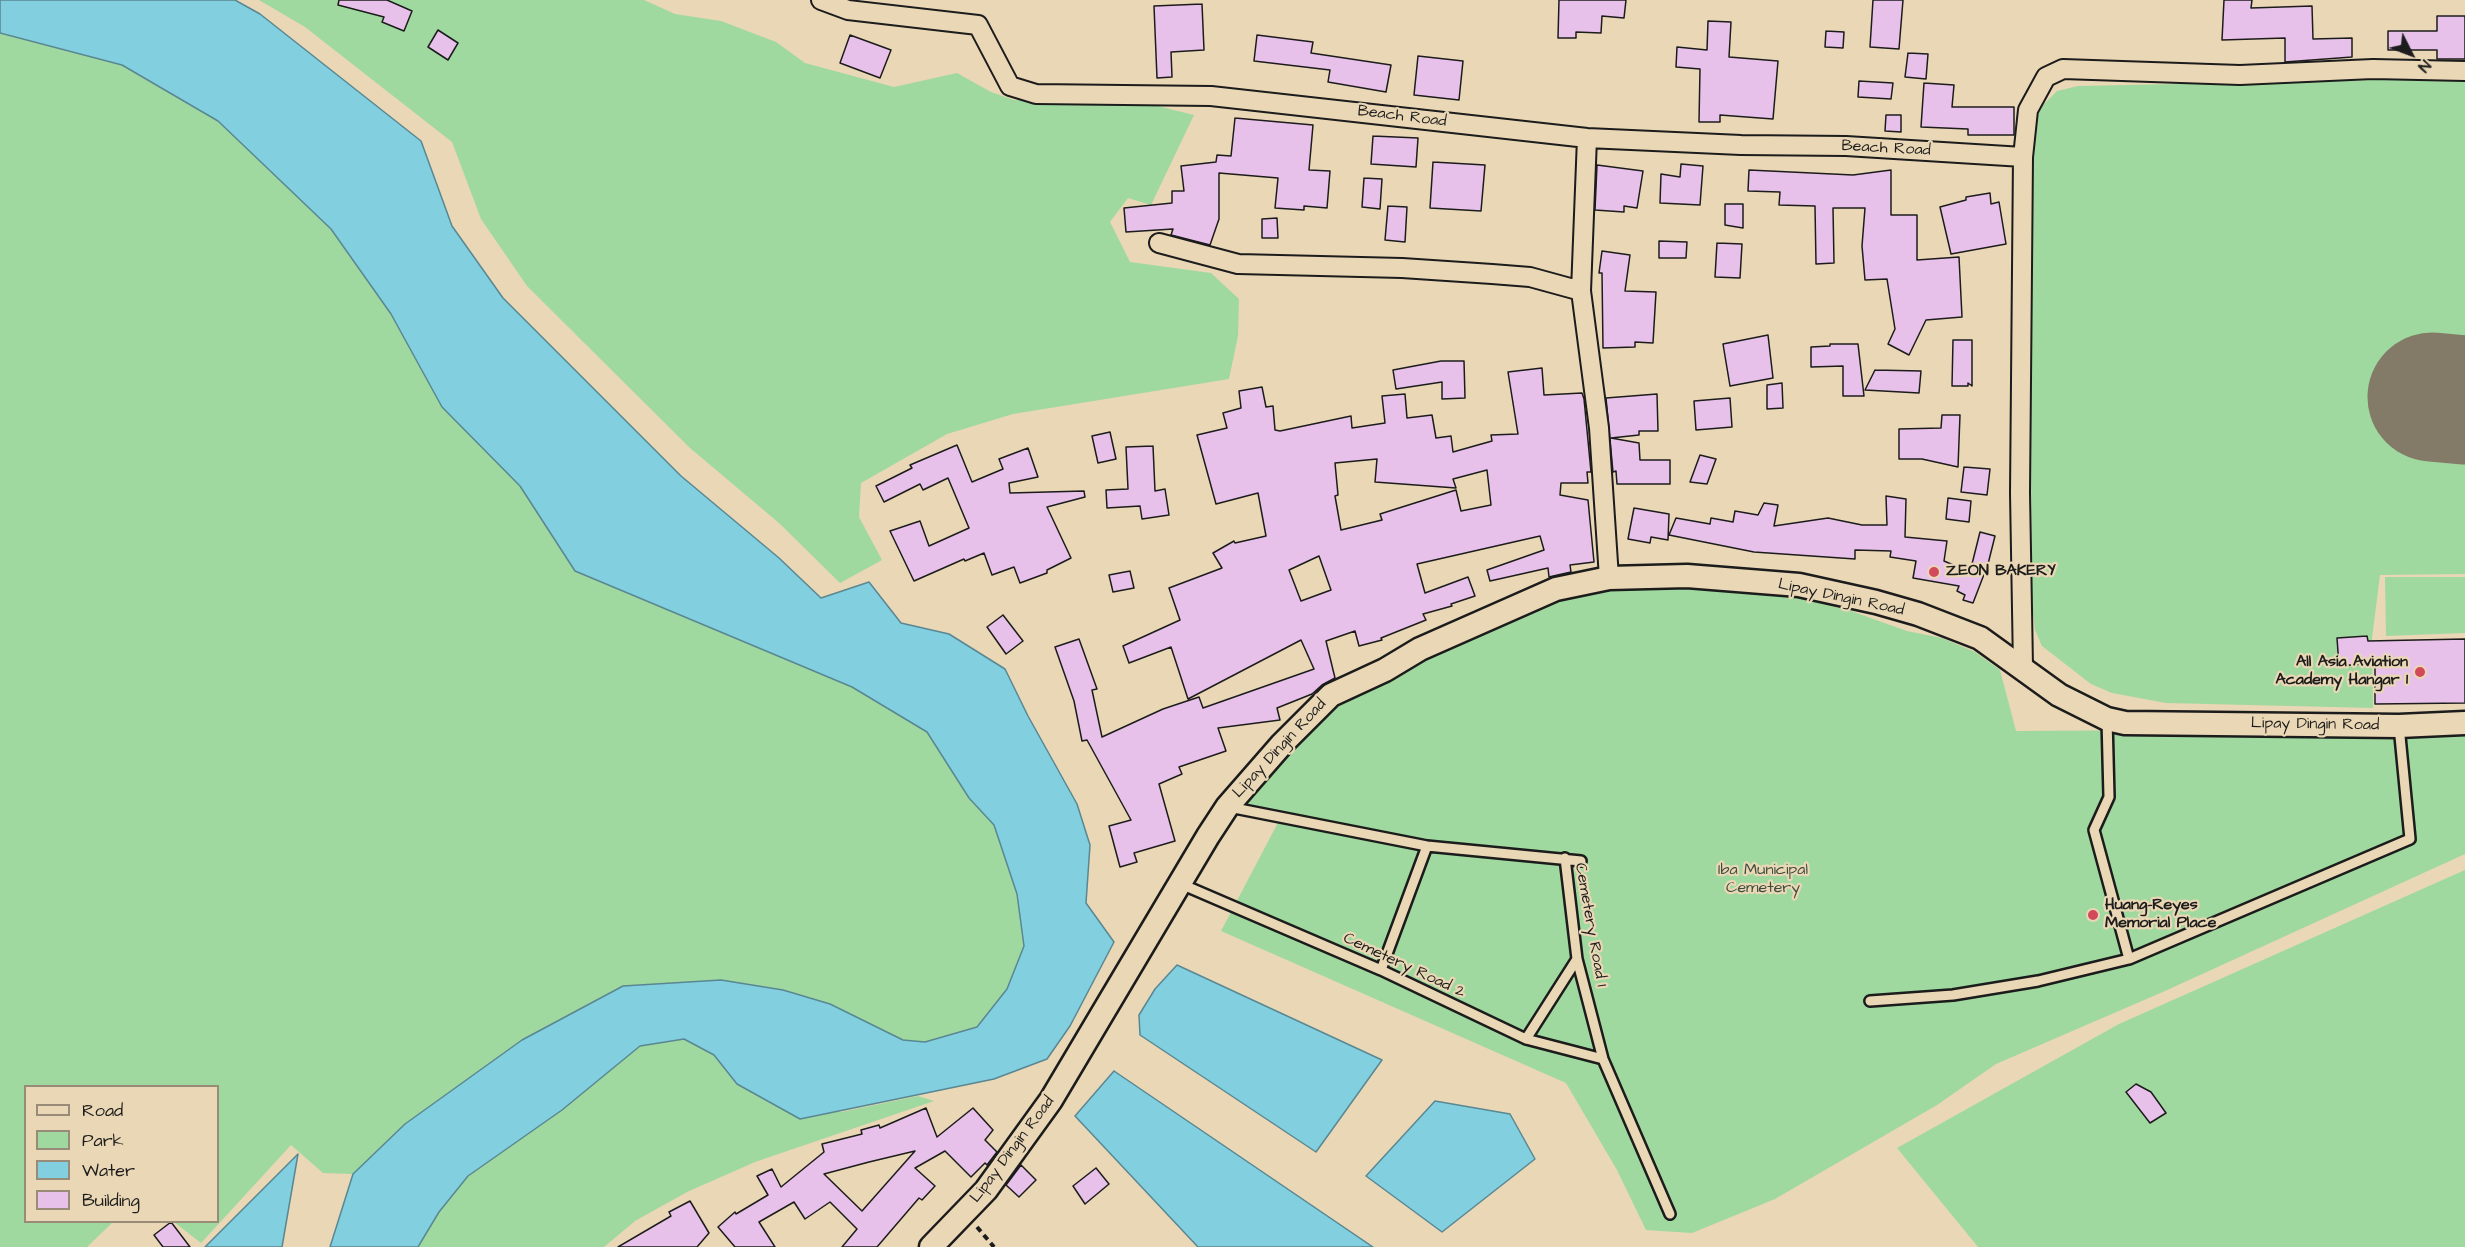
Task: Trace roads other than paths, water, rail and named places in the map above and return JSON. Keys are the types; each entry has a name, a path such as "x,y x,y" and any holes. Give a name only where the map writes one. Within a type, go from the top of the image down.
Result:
{"street":[{"name":"Beach Road","path":"821,0 848,10 978,25 1010,86 1036,94 1211,96 1587,138 1740,146 1846,146 2022,157"},
{"path":"2023,667 2020,504 2022,157 2028,110 2037,89 2046,77 2063,69 2240,75 2373,69 2465,71"},
{"path":"1587,138 1581,291 1599,428 1609,578"},
{"path":"1159,243 1238,264 1402,268 1492,274 1530,277 1581,291"},
{"name":"Lipay Dingin Road","path":"931,1247 986,1190 1051,1100 1227,807 1282,744 1331,695 1385,670 1420,649 1556,589 1609,578 1687,576 1799,585 1918,614 1980,638 2060,695 2107,719 2126,723 2399,726 2465,723"}],"lane":[{"path":"2107,719 2109,797 2094,830 2129,959"},
{"path":"1870,1001 1953,995 2038,981 2129,959 2410,839 2399,726"},
{"name":"Cemetery Road 1","path":"1227,807 1427,846 1565,858 1577,959 1603,1059 1670,1214"},
{"path":"1381,970 1427,846"},
{"path":"1565,858 1581,861"},
{"name":"Cemetery Road 2","path":"1181,884 1381,970 1526,1039 1603,1059"},
{"path":"1526,1039 1577,959"}],"water":[{"path":"0,0 235,0 260,14 421,141 452,226 503,298 681,476 779,558 821,598 869,582 901,623 949,634 1005,669 1028,716 1077,804 1090,845 1086,903 1114,942 1070,1026 1047,1059 994,1079 800,1119 737,1084 714,1055 684,1039 640,1046 562,1110 468,1176 439,1212 418,1247 330,1247 353,1174 405,1124 522,1040 623,986 721,980 783,990 830,1004 903,1040 925,1042 977,1027 1007,989 1024,946 1017,894 994,825 969,798 927,732 852,687 575,571 520,486 442,407 391,314 331,229 218,121 122,65 0,33"},
{"path":"1177,965 1382,1060 1316,1152 1140,1035 1139,1015 1155,989"},
{"path":"1114,1071 1373,1247 1198,1247 1075,1116"},
{"path":"1435,1101 1510,1114 1535,1159 1442,1232 1366,1176"},
{"path":"298,1154 282,1247 205,1247"}],"place":[{"name":"ZEON BAKERY","path":"1934,572"},
{"name":"All Asia Aviation Academy Hangar 1","path":"2420,672"},
{"name":"Huang-Reyes Memorial Place","path":"2093,915"}],"park label":[{"name":"Iba Municipal Cemetery","path":"1763,880"}]}
